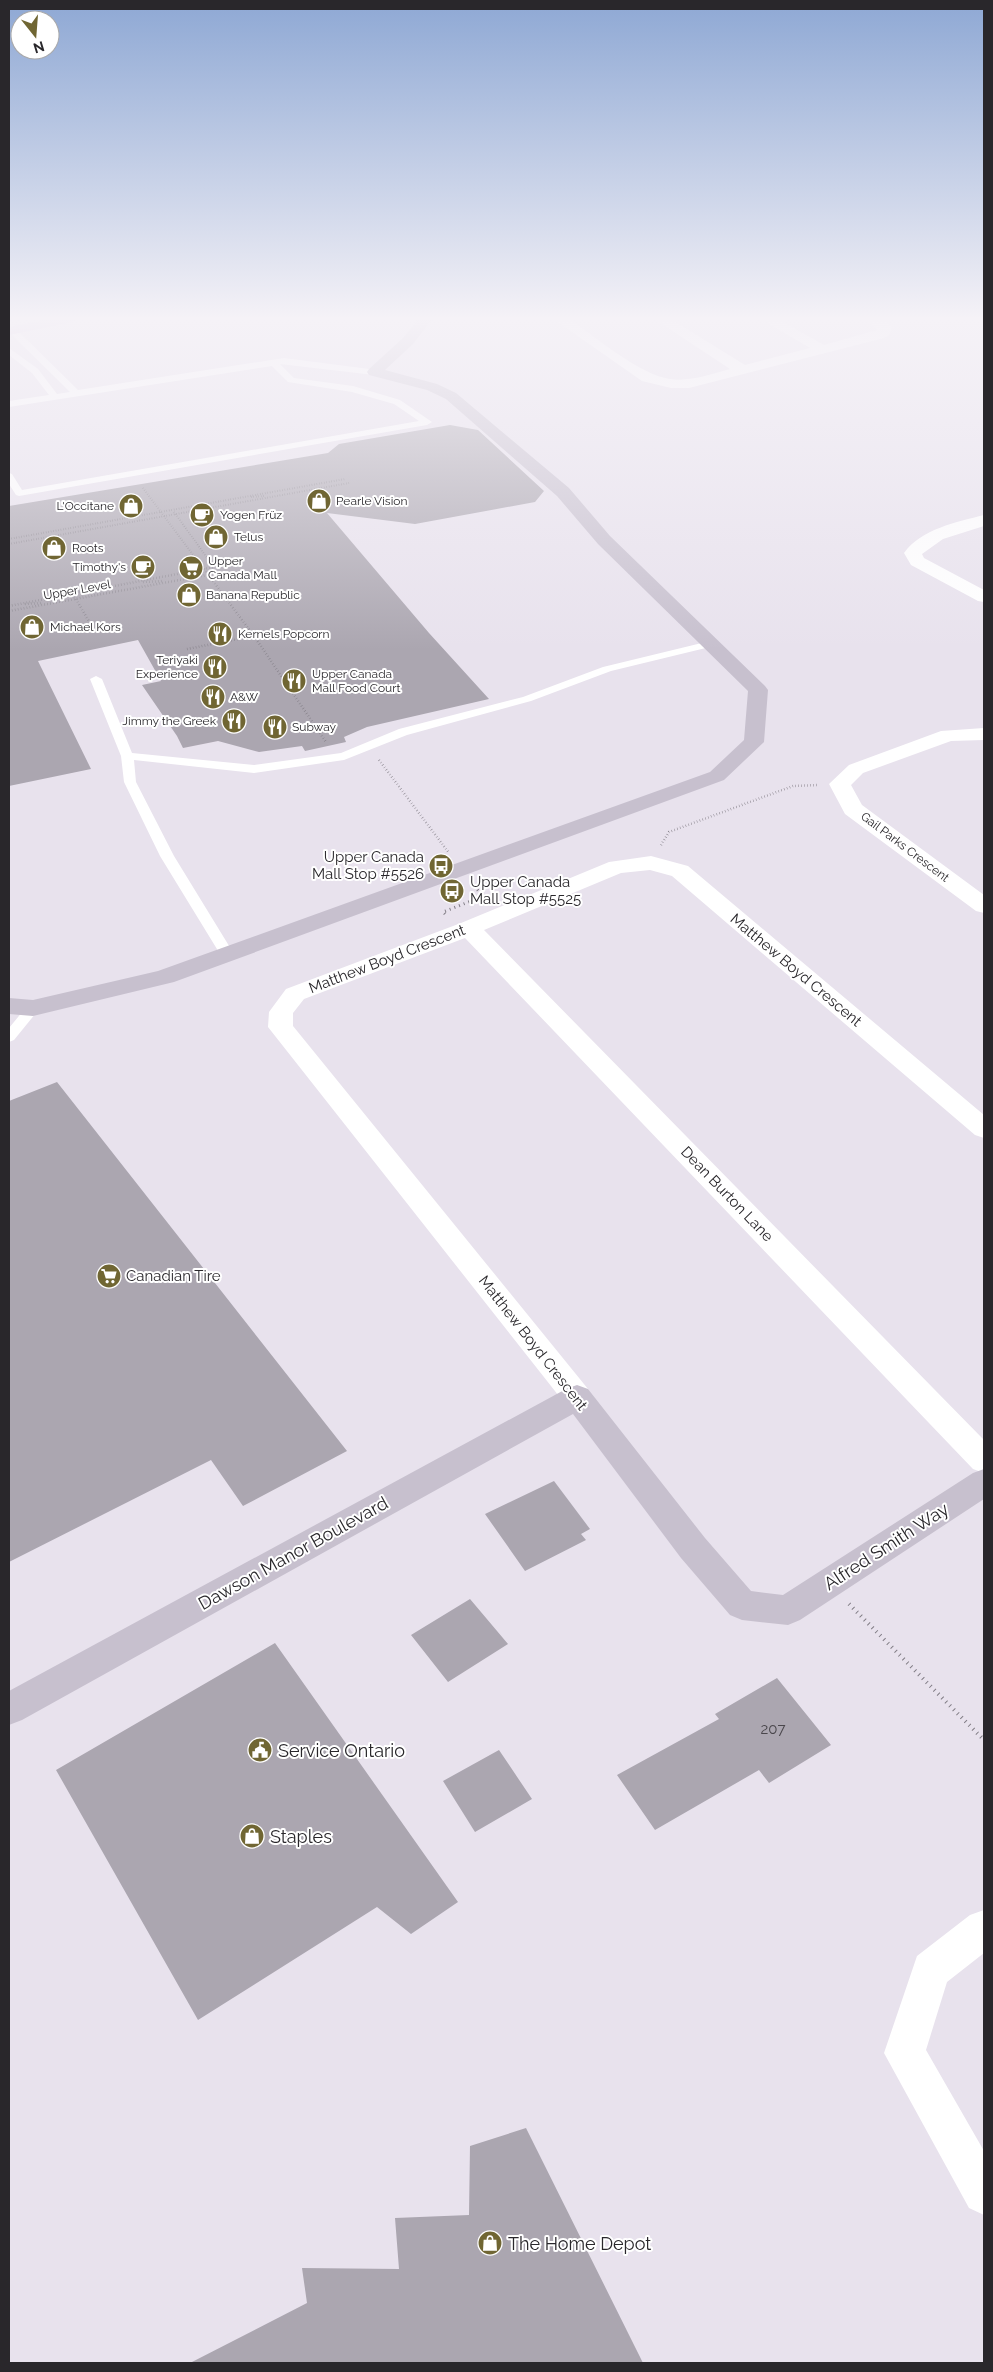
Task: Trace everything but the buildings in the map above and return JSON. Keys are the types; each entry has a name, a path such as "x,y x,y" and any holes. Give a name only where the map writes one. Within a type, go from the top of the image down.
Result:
{"street":[{"path":"9,1006 33,1008 165,977 717,776 754,742 758,690 604,540 564,492 489,429"},
{"path":"984,520 938,534 925,540 913,553 917,561 984,597"},
{"path":"840,784 856,769 948,736 984,734"},
{"name":"Gail Parks Crescent","path":"840,784 853,809 984,906"},
{"name":"Matthew Boyd Crescent","path":"788,1610 742,1605 693,1548 577,1397 281,1027 281,1012 295,994 469,928 617,867 651,863 680,871 984,1129"},
{"name":"Dean Burton Lane","path":"469,928 984,1460"},
{"name":"Dawson Manor Boulevard","path":"9,1709 577,1397"},
{"name":"Alfred Smith Way","path":"788,1610 984,1482"},
{"path":"984,1928 931,1970 905,2053 984,2193"}],"lane":[{"path":"9,476 19,493 389,429"},
{"path":"127,756 254,768 336,757 403,732 527,699 607,669 710,644"},
{"path":"96,679 127,756 130,782 134,791 167,856 227,954"},
{"path":"9,1037 33,1008"}],"path":[{"path":"134,473 163,516 254,636 336,757"},
{"path":"9,539 345,479"},
{"path":"9,544 349,484"},
{"path":"232,504 281,490"},
{"path":"228,499 288,494"},
{"path":"10,605 214,567 172,510"},
{"path":"134,588 173,575"},
{"name":"Upper Level","path":"10,611 207,575"},
{"path":"130,583 180,580"},
{"path":"73,594 94,630"},
{"path":"10,611 54,597"},
{"path":"10,605 57,602"},
{"path":"187,649 254,636"},
{"path":"368,746 461,869 491,904"},
{"path":"651,863 669,832 793,786 840,784"},
{"path":"828,1584 984,1740"}],"place":[{"name":"Pearle Vision","path":"319,501"},
{"name":"L'Occitane","path":"131,506"},
{"name":"Yogen Früz","path":"202,515"},
{"name":"Telus","path":"216,537"},
{"name":"Roots","path":"54,548"},
{"name":"Timothy's","path":"143,567"},
{"name":"Upper Canada Mall","path":"191,568"},
{"name":"Banana Republic","path":"189,595"},
{"name":"Michael Kors","path":"32,627"},
{"name":"Kernels Popcorn","path":"220,634"},
{"name":"Teriyaki Experience","path":"215,667"},
{"name":"Upper Canada Mall Food Court","path":"294,681"},
{"name":"A&W","path":"213,697"},
{"name":"Jimmy the Greek","path":"234,721"},
{"name":"Subway","path":"275,727"},
{"name":"Upper Canada Mall Stop #5526","path":"441,866"},
{"name":"Upper Canada Mall Stop #5525","path":"452,891"},
{"name":"Canadian Tire","path":"109,1276"},
{"name":"Service Ontario","path":"260,1750"},
{"name":"Staples","path":"252,1836"},
{"name":"The Home Depot","path":"490,2243"}]}
